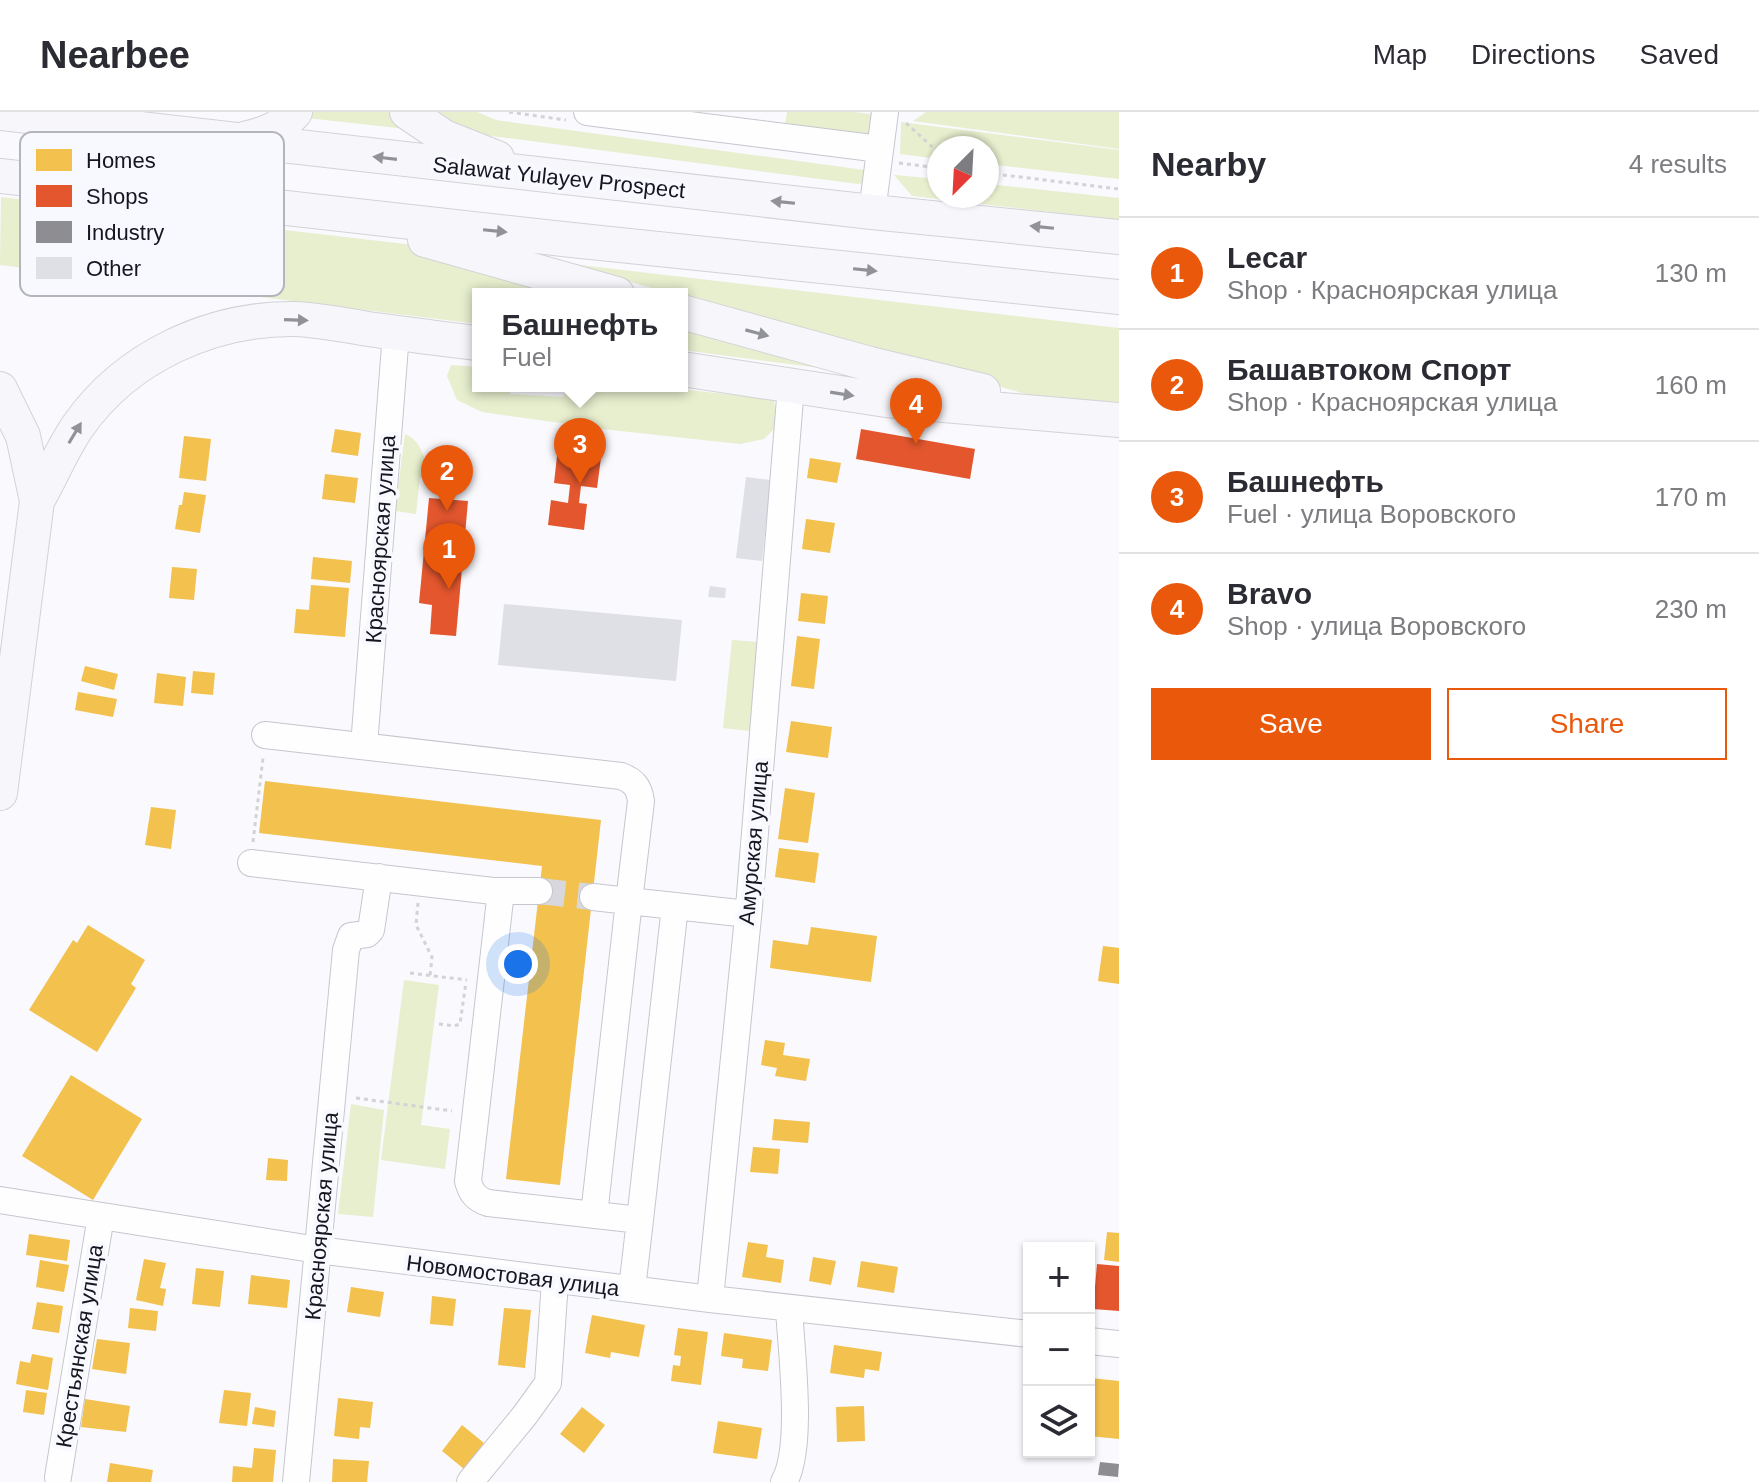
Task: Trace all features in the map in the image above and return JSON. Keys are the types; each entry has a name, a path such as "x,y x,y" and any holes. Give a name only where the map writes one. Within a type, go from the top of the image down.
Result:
{"main road":[{"path":"271,132 295,112"},
{"path":"407,112 463,146 558,178"},
{"name":"Salawat Yulayev Prospect","path":"0,113 165,132"},
{"name":"Salawat Yulayev Prospect","path":"284,146 1119,237"},
{"path":"0,176 20,178"},
{"path":"284,208 1119,297"},
{"path":"288,208 366,225 595,288"},
{"path":"688,314 870,364 1074,415"},
{"path":"37,501 78,426 98,402 137,366 198,335 265,320 298,319 472,342"},
{"path":"688,370 886,400 1119,420"},
{"path":"0,389 23,436 37,501 0,793"}],"street":[{"path":"587,112 652,116 880,149"},
{"path":"872,212 880,149 895,117"},
{"name":"Красноярская улица","path":"364,746 396,333"},
{"name":"Амурская улица","path":"710,1299 748,914 791,386"},
{"path":"265,735 621,776 637,786 641,801 594,1215"},
{"path":"251,863 501,891 539,891"},
{"name":"Красноярская улица","path":"296,1482 346,950 351,936 367,934 371,930 379,877"},
{"path":"501,891 478,982 475,1114 468,1181 477,1198 488,1203 640,1220"},
{"path":"593,897 748,914"},
{"path":"632,1289 675,906"},
{"name":"Новомостовая улица","path":"0,1200 318,1250 555,1281 1023,1333"},
{"name":"Крестьянская улица","path":"58,1477 101,1216"},
{"path":"470,1482 548,1383 555,1281"},
{"path":"784,1482 791,1469 794,1423 789,1308"},
{"path":"1095,1342 1119,1344"}],"path":[{"path":"895,117 927,143"},
{"path":"999,174 1119,189"},
{"path":"251,863 265,735"},
{"path":"420,882 416,919 420,935 431,954 430,976"},
{"path":"410,973 478,982 460,1024 439,1024"},
{"path":"332,1095 475,1114"}],"green space":[{"path":"306,112 398,112 415,130 307,118"},
{"path":"424,112 477,112 496,120 865,170 866,183 469,133"},
{"path":"682,112 785,124 787,112 878,115 875,145"},
{"path":"926,112 1119,112 1119,149 913,121"},
{"path":"901,122 1119,150 1119,179 999,165 999,136 927,136 927,157 900,154"},
{"path":"894,175 927,178 927,198 912,196"},
{"path":"999,185 1119,198 1119,220 999,206"},
{"path":"1,197 20,199 20,267 0,265"},
{"path":"284,230 423,246 565,288 472,288 472,323 251,296 284,296"},
{"path":"563,263 1119,328 1119,411 1047,400 688,299 688,288 652,288"},
{"path":"688,325 843,371 688,351"},
{"path":"451,365 472,367 472,392 564,397 564,392 688,390 774,399 777,426 764,439 740,444 482,412 457,400 447,376"},
{"path":"405,434 419,446 428,476 420,478 416,514 395,511"},
{"path":"732,640 759,642 750,731 723,728"},
{"path":"404,980 439,985 421,1125 450,1129 445,1169 381,1160"},
{"path":"351,1104 384,1110 373,1217 338,1214"}],"building: Homes":[{"path":"335,429 361,433 358,456 331,452"},
{"path":"184,436 211,439 206,481 179,478"},
{"path":"810,458 841,463 837,483 807,478"},
{"path":"325,474 358,478 355,503 322,499"},
{"path":"184,492 206,495 200,533 175,529"},
{"path":"806,519 835,523 830,553 802,549"},
{"path":"313,557 352,561 350,583 311,579"},
{"path":"172,567 197,569 194,600 169,598"},
{"path":"311,585 349,588 345,637 294,633 296,609 309,610"},
{"path":"801,593 828,596 825,624 798,621"},
{"path":"797,636 820,639 814,689 791,686"},
{"path":"85,666 118,674 114,690 81,681"},
{"path":"193,671 215,673 213,695 191,693"},
{"path":"157,673 186,677 183,706 154,703"},
{"path":"78,692 117,699 113,717 75,710"},
{"path":"791,721 832,727 828,758 786,752"},
{"path":"265,781 601,820 560,1185 506,1179 542,866 259,833"},
{"path":"785,788 815,793 808,843 778,839"},
{"path":"151,807 176,810 171,849 145,845"},
{"path":"779,848 819,853 815,883 775,877"},
{"path":"88,925 145,960 131,984 136,988 97,1052 29,1010 73,940 77,943"},
{"path":"811,927 877,936 871,982 770,968 773,940 808,945"},
{"path":"1103,946 1119,948 1119,984 1098,981"},
{"path":"765,1040 785,1043 783,1055 810,1059 806,1081 775,1076 777,1068 761,1065"},
{"path":"71,1075 142,1119 93,1200 22,1156"},
{"path":"774,1119 810,1122 808,1143 772,1140"},
{"path":"753,1147 780,1149 778,1174 750,1172"},
{"path":"268,1158 288,1160 287,1181 266,1180"},
{"path":"1107,1232 1119,1233 1119,1262 1104,1260"},
{"path":"29,1234 70,1240 67,1261 26,1255"},
{"path":"748,1242 768,1245 766,1257 784,1260 781,1283 742,1277"},
{"path":"813,1257 836,1261 831,1285 809,1281"},
{"path":"144,1259 166,1263 160,1288 166,1289 163,1306 136,1300"},
{"path":"40,1260 69,1265 64,1292 36,1287"},
{"path":"861,1261 898,1267 894,1293 857,1287"},
{"path":"196,1268 224,1271 220,1307 192,1304"},
{"path":"251,1275 290,1280 287,1308 248,1304"},
{"path":"351,1287 384,1292 380,1317 347,1312"},
{"path":"432,1296 456,1299 453,1326 430,1324"},
{"path":"37,1302 63,1306 59,1333 32,1329"},
{"path":"130,1308 158,1311 156,1331 128,1328"},
{"path":"504,1308 531,1310 525,1368 498,1365"},
{"path":"592,1315 645,1325 639,1357 611,1352 610,1358 585,1353"},
{"path":"678,1328 708,1332 701,1385 671,1381 673,1365 680,1366 681,1356 674,1355"},
{"path":"724,1333 772,1340 768,1371 742,1368 743,1359 721,1356"},
{"path":"97,1339 130,1343 126,1374 92,1369"},
{"path":"834,1345 882,1352 879,1371 865,1369 864,1378 830,1373"},
{"path":"32,1354 53,1358 48,1390 16,1384 20,1361 30,1363"},
{"path":"1095,1378 1119,1381 1119,1439 1095,1437"},
{"path":"26,1390 47,1393 44,1415 23,1412"},
{"path":"224,1390 251,1393 247,1426 219,1423"},
{"path":"338,1398 373,1402 370,1428 360,1427 359,1439 334,1436"},
{"path":"85,1399 130,1406 126,1432 81,1427"},
{"path":"864,1406 865,1441 837,1442 836,1407"},
{"path":"255,1407 276,1411 274,1427 252,1424"},
{"path":"582,1407 605,1425 584,1453 560,1434"},
{"path":"718,1421 762,1428 757,1459 713,1453"},
{"path":"462,1425 484,1443 464,1469 442,1451"},
{"path":"254,1448 276,1450 273,1482 232,1482 233,1466 252,1468"},
{"path":"333,1459 369,1461 367,1482 332,1482"},
{"path":"110,1463 153,1470 151,1482 107,1482"}],"building: Shops":[{"path":"861,429 975,449 970,479 856,459"},
{"path":"559,438 603,443 597,488 581,486 579,503 587,504 584,530 548,525 551,500 568,503 570,485 554,483"},
{"path":"429,498 468,501 456,636 430,634 432,605 419,603"},
{"path":"1097,1264 1119,1266 1119,1311 1095,1309"}],"building: Industry":[{"path":"1100,1462 1119,1464 1118,1477 1098,1475"}],"building: Other":[{"path":"746,477 771,480 762,561 736,558"},
{"path":"710,586 726,588 725,598 708,597"},
{"path":"504,604 682,620 676,681 498,665"}],"tunnel":[{"path":"539,891 593,897"}],"place":[{"name":"Bravo","path":"916,444"},
{"name":"Башнефть","path":"580,484"},
{"name":"Башавтоком Спорт","path":"447,511"},
{"name":"Lecar","path":"449,589"}]}
